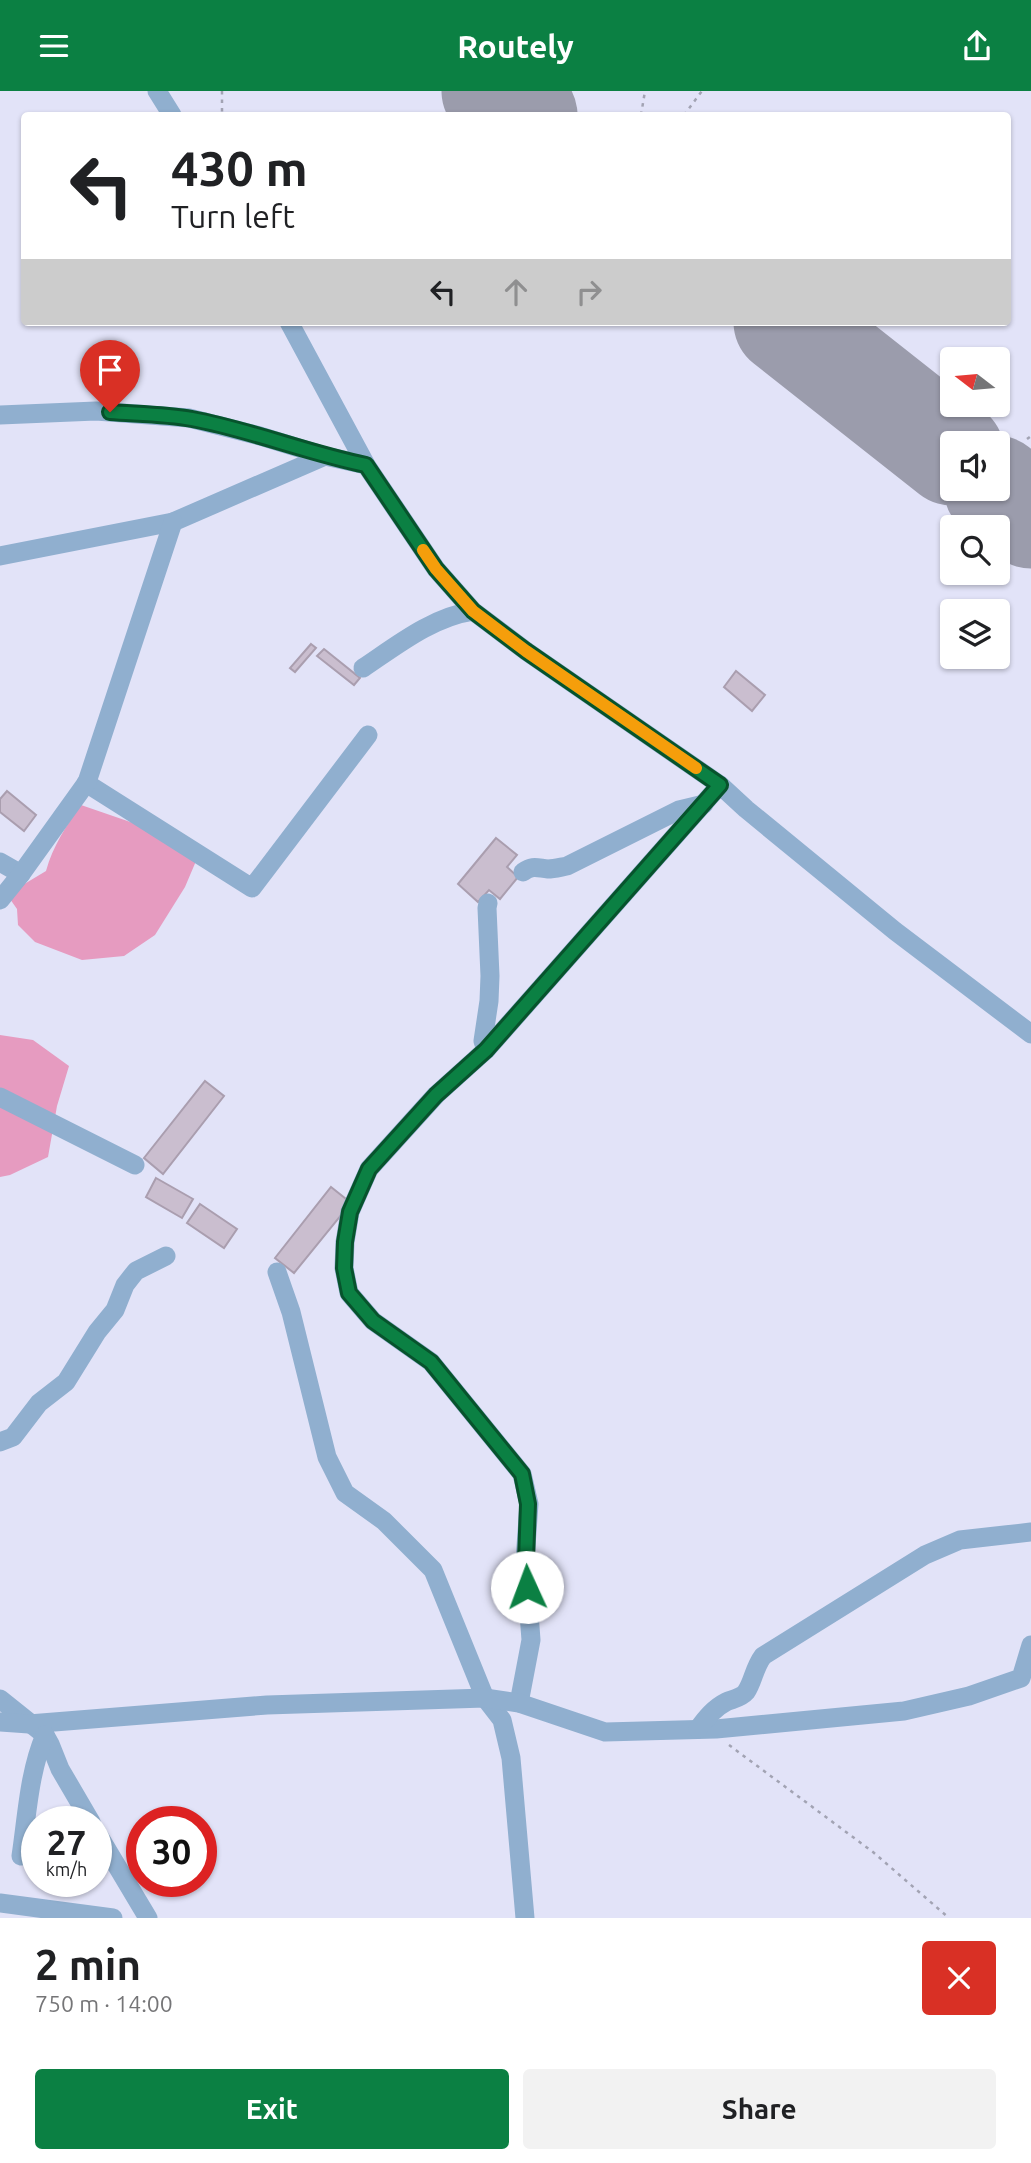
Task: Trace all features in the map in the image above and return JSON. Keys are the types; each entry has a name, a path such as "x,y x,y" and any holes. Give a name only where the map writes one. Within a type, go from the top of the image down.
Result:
{"street":[{"path":"157,91 170,112"},
{"path":"291,326 366,465 436,569 473,611 526,651 720,785 895,932 1031,1034"},
{"path":"0,415 96,411 189,418 366,465"},
{"path":"0,556 173,522 325,456"},
{"path":"0,899 86,783 173,522"},
{"path":"363,668 415,633 459,613 473,611"},
{"path":"86,783 252,888 368,735"},
{"path":"519,1703 531,1640 526,1560 528,1504 522,1474 431,1362 373,1321 349,1293 344,1268 350,1212 369,1169 436,1095 486,1050 720,785"},
{"path":"523,872 530,867 547,869 567,866 678,810 704,804"},
{"path":"0,862 21,874"},
{"path":"486,1050 483,1041 490,976 488,902"},
{"path":"0,1097 135,1165"},
{"path":"0,1442 13,1437 39,1403 66,1382 97,1332 115,1310 125,1285 136,1271 166,1256"},
{"path":"276,1272 291,1312 327,1457 345,1493 384,1521 433,1570 485,1698 502,1720 511,1758 525,1918"},
{"path":"707,1729 712,1711 746,1692 762,1656 925,1555 960,1540 1031,1532"},
{"path":"0,1722 37,1730 267,1705 485,1698 519,1703 605,1732 707,1729 904,1711 969,1696 1026,1674 1031,1645"},
{"path":"0,1699 50,1744 60,1769 82,1806"},
{"path":"29,1806 37,1730"},
{"path":"112,1858 148,1918"},
{"path":"0,1903 113,1918"}],"path":[{"path":"222,91 222,112"},
{"path":"642,112 645,91"},
{"path":"686,112 702,91"},
{"path":"707,1729 873,1852 949,1918"}],"shaded area":[{"path":"81,805 171,836 199,854 185,887 155,935 124,956 82,960 35,942 18,925 17,909 10,899 11,892 46,871 60,837"},
{"path":"0,1035 33,1040 69,1066 57,1106 48,1157 0,1177"}],"building":[{"path":"311,644 316,648 295,672 290,668"},
{"path":"324,649 360,678 354,685 317,656"},
{"path":"736,671 765,695 752,711 724,687"},
{"path":"7,791 36,815 24,831 0,812 0,799"},
{"path":"496,838 517,855 507,867 518,877 500,899 489,890 478,902 458,884"},
{"path":"205,1081 224,1096 163,1174 144,1158"},
{"path":"156,1178 193,1199 182,1218 146,1197"},
{"path":"331,1187 351,1203 294,1273 275,1258"},
{"path":"200,1204 237,1229 224,1248 187,1223"}],"runway":[{"path":"494,91 521,112"},
{"path":"791,326 940,444"},
{"path":"1010,499 1031,516"}],"slow traffic":[{"path":"423,550 473,611 526,651 696,768"}],"route":[{"path":"110,412 189,418 366,465 436,569 473,611 526,651 720,785 486,1050 436,1095 369,1169 350,1212 344,1268 349,1293 373,1321 431,1362 522,1474 528,1504 527,1587"}]}
